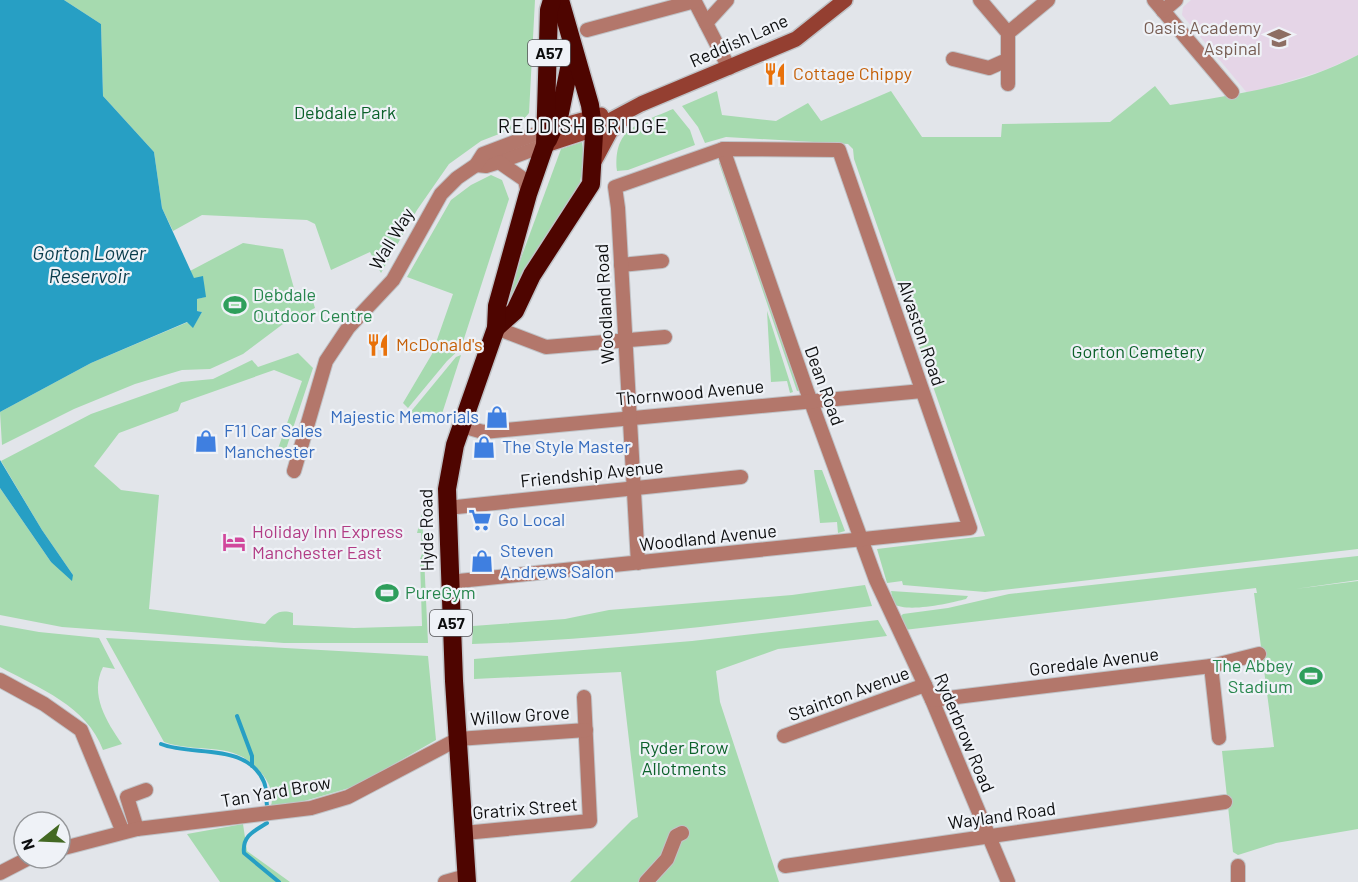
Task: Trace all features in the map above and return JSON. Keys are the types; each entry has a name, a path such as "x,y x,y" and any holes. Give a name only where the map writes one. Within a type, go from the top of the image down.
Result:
{"highway":[{"name":"Hyde Road","path":"467,879 449,582 447,508 449,472 462,426 496,328 496,306 516,243 526,184 548,134 549,10 552,0"},
{"name":"Hyde Road","path":"496,328 515,311 532,275 591,184 598,128 560,0"},
{"name":"A57","path":"548,134 574,47"}],"main road":[{"name":"Reddish Lane","path":"598,128 641,104 796,39 844,0"},
{"path":"598,128 641,104"},
{"name":"Wall Way","path":"548,134 598,128"}],"street":[{"path":"587,30 695,0 729,68"},
{"path":"706,23 727,0"},
{"path":"980,0 1008,33 1008,84"},
{"path":"1008,33 1048,0"},
{"path":"1154,0 1232,92"},
{"path":"1163,11 1176,0"},
{"path":"952,59 989,68 1007,60"},
{"name":"Wall Way","path":"476,165 486,166 499,162 548,134"},
{"name":"Wall Way","path":"294,471 304,428 326,360 348,328 393,280 441,194 457,177 476,165 483,154 548,134"},
{"name":"Alvaston Road","path":"723,149 839,150 970,528"},
{"name":"Woodland Road","path":"638,563 615,187 723,149"},
{"name":"Dean Road","path":"723,149 810,401 861,540 898,632"},
{"path":"499,162 526,184"},
{"path":"621,265 662,261"},
{"path":"496,328 546,347 665,337"},
{"name":"Thornwood Avenue","path":"462,426 483,432 922,391"},
{"name":"Friendship Avenue","path":"447,508 741,477"},
{"name":"Woodland Avenue","path":"449,582 970,528"},
{"name":"Ryderbrow Road","path":"898,632 932,700 1008,882"},
{"name":"Goredale Avenue","path":"932,700 1211,666 1259,654"},
{"path":"1211,666 1219,738"},
{"path":"0,680 44,704 81,729 94,756 123,832"},
{"name":"Stainton Avenue","path":"784,736 925,686"},
{"path":"584,697 586,730"},
{"name":"Willow Grove","path":"458,739 586,730"},
{"name":"Gratrix Street","path":"464,833 590,821 586,730"},
{"name":"Tan Yard Brow","path":"72,846 137,829 255,817 311,808 348,797 458,739"},
{"path":"137,829 127,797 146,790"},
{"name":"Wayland Road","path":"785,866 1225,802"},
{"path":"646,882 667,858 671,844 682,833"},
{"path":"1238,866 1238,882"},
{"path":"446,882 467,879"}],"shaded area":[{"name":"Oasis Academy Aspinal","path":"1191,0 1358,0 1358,55 1325,70 1248,94 1182,15 1183,7"}],"green space":[{"name":"Debdale Park","path":"64,0 535,0 529,113 517,127 481,141 449,164 417,210 381,273 370,252 331,270 315,224 307,220 202,215 173,231 162,208 154,152 103,96 101,24"},
{"name":"Gorton Cemetery","path":"1358,55 1358,549 985,592 903,585 902,581 887,583 877,549 985,536 854,159 853,149 848,144 726,137 705,143 698,127 682,106 717,91 722,115 776,121 808,103 821,121 891,91 922,137 1001,137 1002,124 1110,122 1155,86 1170,105 1243,93 1290,82 1336,66"},
{"path":"673,109 690,130 695,145 628,170 617,171 619,145 624,136 639,124"},
{"path":"582,142 584,157 579,189 506,309 503,307 561,149"},
{"path":"722,161 801,390 797,391 719,163"},
{"path":"491,175 502,180 509,199 461,348 447,361 408,408 403,403 432,354 453,294 407,277 451,200 471,185"},
{"path":"243,243 283,249 297,299 311,295 315,308 283,324 243,354 210,369 182,370 135,384 74,409 2,445 0,412 91,363 188,322 193,327 202,312 197,311 197,299 205,297 203,277 194,279 190,271"},
{"path":"767,311 793,392 790,393 787,381 771,382"},
{"path":"298,353 313,368 283,458 275,457 302,381 274,370 181,403 178,411 119,433 94,466 121,490 159,495 149,609 265,624 274,615 284,612 293,613 293,625 354,628 422,626 421,533 417,533 422,513 428,643 284,643 62,627 0,615 0,488 51,562 73,575 42,530 1,461 91,414 181,382 213,379 252,360 258,367"},
{"path":"461,355 439,423 409,414 456,357"},
{"path":"814,470 822,470 845,531 838,533 837,522 820,523"},
{"path":"1358,556 1358,580 1295,589 1358,581 1358,829 1276,843 1238,855 1233,852 1222,751 1274,747 1254,593 1257,593 1256,588 904,630 899,618 903,614 948,608 1009,594"},
{"path":"865,585 872,606 623,635 472,644 473,626 565,619 609,610 792,595"},
{"path":"891,591 968,596 966,599 950,603 909,608 894,604"},
{"name":"Ryder Brow Allotments","path":"878,620 887,636 778,649 716,671 720,702 779,882 570,882 632,820 638,817 621,672 474,679 474,659 692,641"},
{"path":"0,625 39,632 99,638 115,669 103,667 99,677 99,698 111,727 122,744 103,750 86,721 74,710 46,691 0,667"},
{"path":"106,638 428,656 436,740 356,786 294,804 271,806 272,794 265,778 252,763 241,756 164,742"},
{"path":"243,824 247,851 290,882 220,882 187,834"}],"water":[{"name":"Gorton Lower Reservoir","path":"0,0 64,0 101,24 103,96 154,152 162,208 194,278 203,276 206,297 197,299 197,311 202,312 193,328 187,322 91,363 0,412"},
{"path":"0,460 42,530 73,575 72,581 51,562 0,488"}],"waterway":[{"path":"237,716 252,756 252,766"},
{"path":"161,744 174,748 218,753 245,761 256,769 264,782 267,806"},
{"path":"267,823 247,838 244,853 279,882"}],"place":[{"name":"Oasis Academy Aspinal","path":"1279,38"},
{"name":"Cottage Chippy","path":"775,74"},
{"name":"Debdale Outdoor Centre","path":"235,305"},
{"name":"McDonald's","path":"378,345"},
{"name":"Majestic Memorials","path":"497,417"},
{"name":"F11 Car Sales Manchester","path":"206,441"},
{"name":"The Style Master","path":"484,447"},
{"name":"Go Local","path":"480,520"},
{"name":"Holiday Inn Express Manchester East","path":"234,542"},
{"name":"Steven Andrews Salon","path":"482,561"},
{"name":"PureGym","path":"387,593"},
{"name":"The Abbey Stadium","path":"1311,676"}],"district":[{"name":"REDDISH BRIDGE","path":"583,126"}]}
